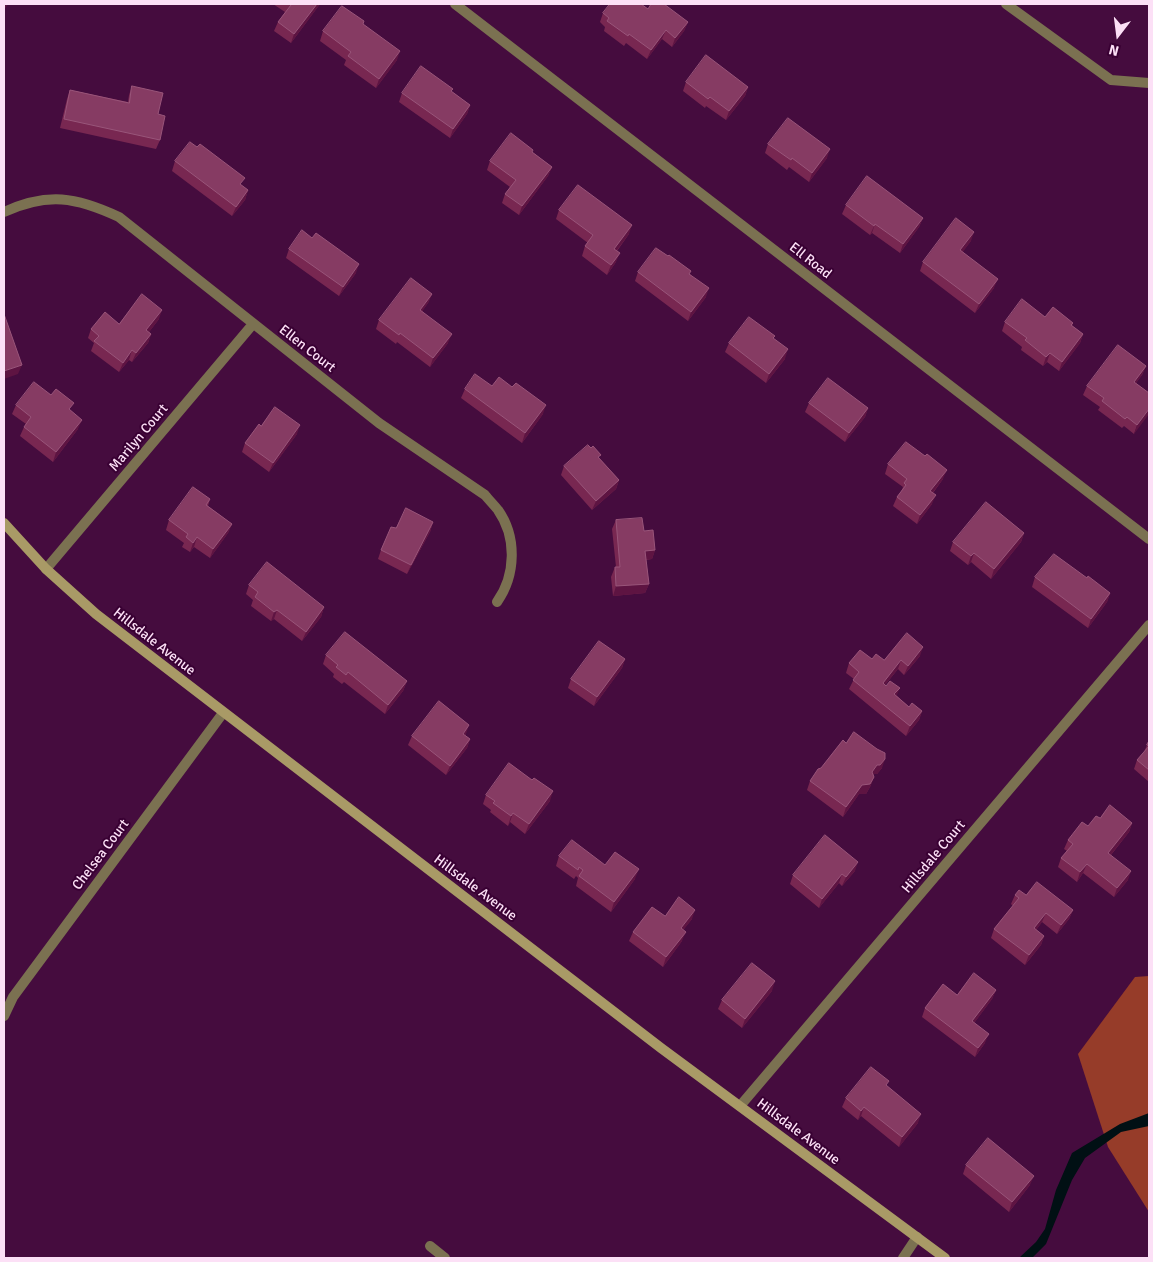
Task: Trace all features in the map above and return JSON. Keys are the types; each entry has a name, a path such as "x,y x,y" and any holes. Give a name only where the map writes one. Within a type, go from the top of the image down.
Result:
{"street":[{"name":"Ell Road","path":"454,4 1149,539"},
{"path":"1006,4 1111,80 1149,83"},
{"name":"Ellen Court","path":"4,212 19,205 43,200 67,200 93,205 118,217 379,423 485,495 498,511 509,532 513,555 510,577 497,602"},
{"name":"Marilyn Court","path":"46,569 253,324"},
{"name":"Hillsdale Avenue","path":"4,523 46,569 96,614 661,1048 945,1258"},
{"name":"Hillsdale Court","path":"740,1106 1149,625"},
{"name":"Chelsea Court","path":"4,1016 12,997 223,713"},
{"path":"903,1258 917,1238"},
{"path":"430,1246 445,1258"}],"shaded area":[{"path":"1149,976 1149,1212 1108,1147 1078,1054 1135,977"},
{"path":"1149,1113 1149,1126 1121,1132 1085,1158 1072,1180 1046,1244 1032,1258 1019,1258 1036,1242 1045,1229 1056,1190 1072,1153 1120,1124"}],"building":[{"path":"289,4 317,4 294,34 278,22 291,5"},
{"path":"610,4 641,4 648,9 651,4 664,4 688,22 675,38 666,30 651,50 607,21 609,18 603,13"},
{"path":"342,6 364,21 363,24 400,51 379,79 348,56 351,52 323,31"},
{"path":"706,55 748,87 729,111 710,97 708,99 686,82"},
{"path":"421,66 453,89 451,91 470,105 453,129 402,93"},
{"path":"132,86 163,93 158,114 165,116 160,140 64,119 70,90 129,103"},
{"path":"788,118 830,149 812,173 792,158 791,160 768,144"},
{"path":"511,133 552,167 522,206 505,194 516,180 490,161"},
{"path":"190,142 197,147 200,144 245,178 240,184 248,190 236,207 175,161"},
{"path":"867,176 923,218 903,244 875,224 874,226 846,205"},
{"path":"578,185 632,225 614,249 620,253 611,265 585,246 593,235 559,210"},
{"path":"956,218 974,232 960,250 998,279 979,304 923,262"},
{"path":"302,230 312,238 316,233 359,264 343,287 289,249"},
{"path":"656,248 691,271 689,274 709,288 691,312 638,272"},
{"path":"411,278 432,294 420,310 452,334 433,358 379,320"},
{"path":"142,294 162,310 146,330 151,334 136,353 132,350 123,363 94,341 99,336 91,329 105,312 119,324"},
{"path":"1022,299 1045,317 1053,307 1083,334 1062,362 1050,353 1046,357 1025,340 1027,338 1005,322"},
{"path":"4,314 22,365 4,371"},
{"path":"749,317 775,336 773,338 788,349 769,374 729,343"},
{"path":"1118,345 1146,366 1134,382 1149,393 1149,409 1137,425 1127,417 1125,419 1102,401 1104,398 1087,386"},
{"path":"475,374 492,386 499,377 512,387 516,383 546,405 525,433 465,389"},
{"path":"828,378 868,408 849,433 809,403"},
{"path":"34,382 51,395 56,389 74,403 69,409 82,420 56,452 24,427 31,417 16,405"},
{"path":"275,407 300,425 273,463 245,443"},
{"path":"906,442 925,456 927,454 947,470 930,491 936,495 920,515 897,497 906,485 904,483 907,479 888,464"},
{"path":"588,445 591,448 593,446 601,455 598,457 619,480 596,501 564,466"},
{"path":"193,487 210,499 206,505 232,524 213,549 197,537 193,543 186,537 188,534 169,520"},
{"path":"986,502 1024,533 994,569 974,553 971,556 953,542"},
{"path":"406,508 433,522 411,565 381,550 391,527 396,528"},
{"path":"642,518 644,531 653,530 655,550 645,551 649,584 616,586 615,567 620,567 616,520"},
{"path":"1054,554 1110,593 1091,619 1035,577"},
{"path":"267,562 324,607 306,632 277,610 274,612 255,597 258,592 249,585"},
{"path":"345,632 407,681 388,705 348,672 346,675 336,667 338,665 326,655"},
{"path":"907,633 923,647 908,666 901,660 883,683 886,686 890,681 900,688 894,694 909,707 912,703 922,711 910,726 853,680 859,672 849,663 860,650 872,659 876,654 884,660"},
{"path":"599,641 625,659 597,697 571,679"},
{"path":"439,701 469,725 463,734 470,739 450,766 412,736"},
{"path":"854,732 885,753 885,759 872,772 874,777 870,784 862,785 846,807 810,781 843,740 846,743"},
{"path":"1149,746 1149,770 1137,760"},
{"path":"509,763 532,780 534,778 553,791 529,824 513,813 511,816 493,803 495,801 486,795"},
{"path":"1110,805 1132,823 1108,853 1131,871 1117,888 1087,864 1080,872 1061,858 1073,844 1068,840 1082,822 1088,826 1096,816 1100,818"},
{"path":"825,835 858,862 846,877 842,874 822,899 793,875"},
{"path":"572,840 605,865 615,852 639,869 614,902 579,876 583,870 579,867 578,870 559,856"},
{"path":"1037,882 1073,910 1061,925 1046,913 1034,928 1044,936 1029,955 994,929 1019,898 1015,895 1019,890 1026,895"},
{"path":"679,897 695,910 681,928 686,932 666,957 633,932 652,907 665,916"},
{"path":"752,963 775,981 745,1019 722,1000"},
{"path":"974,973 996,990 972,1021 989,1034 978,1048 925,1008 943,984 957,995"},
{"path":"871,1067 889,1081 886,1085 921,1114 902,1137 864,1107 861,1111 846,1098"},
{"path":"988,1138 1034,1176 1012,1202 966,1165"}]}
